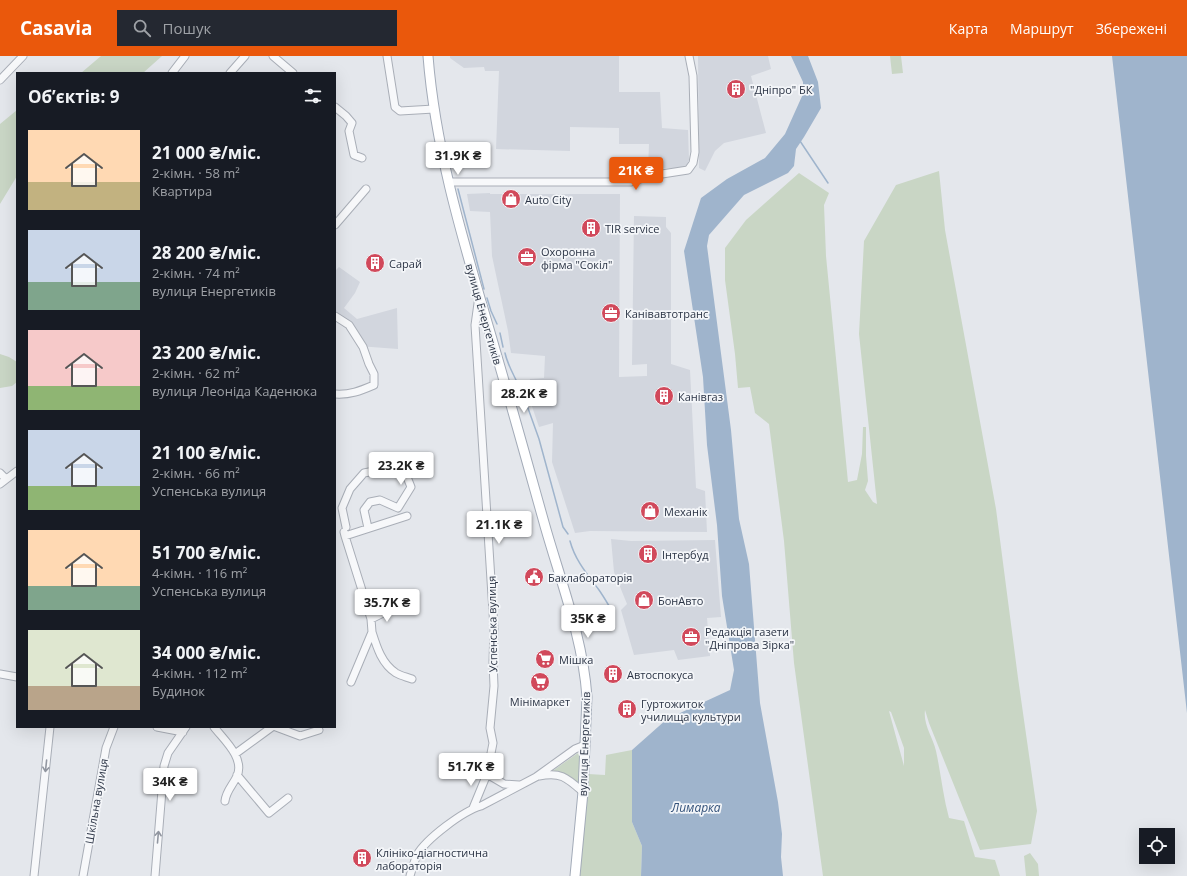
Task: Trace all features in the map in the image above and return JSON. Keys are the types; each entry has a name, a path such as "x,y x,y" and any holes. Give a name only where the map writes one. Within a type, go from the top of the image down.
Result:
{"main road":[{"name":"вулиця Енергетиків","path":"428,56 437,129 464,243 569,606 586,682 587,697 583,792 575,876"}],"street":[{"path":"0,80 23,56"},
{"path":"173,72 185,56"},
{"path":"231,72 245,56"},
{"path":"273,56 292,72"},
{"path":"387,56 394,107 400,111 434,109"},
{"path":"449,182 631,182 648,176 688,170 693,163 695,152 693,76 689,56"},
{"path":"336,108 352,123 349,131 354,155 362,158"},
{"path":"336,223 366,189"},
{"name":"Успенська вулиця","path":"473,808 487,774 493,743 490,728 494,686 492,662 494,628 475,325 479,296"},
{"path":"336,317 349,325 364,347 369,364 374,374 374,385 358,392 346,395 336,394"},
{"path":"346,527 342,508 350,488 364,473 384,469 407,477 412,487 398,508 393,520"},
{"path":"0,472 3,482 16,472"},
{"path":"368,528 364,510 370,502 380,500 398,508"},
{"path":"336,509 371,619 372,632 377,648 384,663 396,673 412,679"},
{"path":"345,536 407,516"},
{"path":"371,619 393,608"},
{"path":"351,682 372,632"},
{"path":"0,674 16,677"},
{"path":"34,876 50,728"},
{"name":"Шкільна вулиця","path":"83,876 106,748 114,728"},
{"path":"155,876 164,766 168,753 184,729 170,728"},
{"path":"215,728 235,754 239,767 237,775 226,795 225,801"},
{"path":"235,754 271,728"},
{"path":"279,728 300,736 319,730"},
{"path":"410,876 418,854 437,832 473,808 481,806 518,785 536,777 575,749 584,745"},
{"path":"487,774 504,784 518,785"},
{"path":"536,777 551,774 568,778 583,792"},
{"path":"237,775 269,813 288,798"}],"shaded area":[{"path":"450,56 619,56 619,92 660,92 662,128 688,130 689,160 686,166 678,168 648,169 649,144 619,144 619,128 570,127 570,151 496,149 499,71 485,71 484,67 464,68 450,58"},
{"path":"698,56 768,56 771,69 751,76 766,133 724,143 715,151 705,171 699,168"},
{"path":"467,194 620,194 619,377 647,376 647,364 632,365 634,216 666,217 666,227 671,233 671,364 690,370 696,488 705,491 707,532 590,531 575,533 552,462 553,423 539,427 527,392 530,379 544,378 545,356 511,353 508,331 492,256 490,212 470,211"},
{"path":"339,267 360,282 355,293 344,308 357,319 397,308 398,349 358,346 351,332 336,321 336,270"},
{"name":"Інтербуд","path":"611,539 631,541 715,540 721,617 707,618 710,656 678,660 674,650 634,655 621,610 627,604 614,572"}],"green space":[{"path":"101,56 162,56 144,72 82,72"},
{"path":"890,56 901,56 903,73 892,74"},
{"path":"16,111 16,178 0,204 0,124"},
{"path":"939,171 945,230 996,509 1037,811 1031,844 980,850 925,710 925,721 935,746 949,818 964,821 975,857 995,860 1000,876 823,876 794,663 784,541 769,424 755,413 750,387 738,388 725,280 725,248 746,220 799,173 829,193 824,205 826,256 848,482 857,480 862,454 863,427 866,427 868,481 865,490 873,502 877,504 859,334 864,241 896,185","holes":["889,711 891,712 904,748 904,766"]},
{"path":"0,354 16,361 16,383 12,386 0,388"},
{"path":"632,750 632,822 642,846 641,876 580,876 588,774 605,775 606,755"},
{"path":"578,753 581,757 579,784 570,777 551,772"},
{"path":"1030,853 1038,864 1039,876 1026,876 1024,856"}],"water":[{"name":"Лимарка","path":"791,56 808,56 818,82 821,108 796,149 794,166 788,173 744,195 709,235 707,246 731,430 739,519 749,564 760,703 778,802 782,834 781,857 783,876 641,876 642,846 632,822 632,750 667,719 730,690 734,670 722,596 717,525 707,445 703,377 684,251 701,198 727,179 765,158 785,134 803,94 803,82"},
{"path":"1112,56 1187,56 1187,713"}],"waterway":[{"path":"800,141 828,183"},
{"path":"458,189 484,289"},
{"path":"487,298 497,324"},
{"path":"500,333 503,347"},
{"path":"505,353 521,391"},
{"path":"524,397 539,439 563,527 568,534"},
{"path":"570,541 578,561 614,614"}],"place":[{"name":"\"Дніпро\" БК","path":"736,89"},
{"name":"Auto City","path":"511,199"},
{"name":"TIR service","path":"591,228"},
{"name":"Охоронна фірма \"Сокіл\"","path":"527,257"},
{"name":"Сарай","path":"375,263"},
{"name":"Канівавтотранс","path":"611,313"},
{"name":"Канівгаз","path":"664,396"},
{"name":"Механік","path":"650,511"},
{"name":"Інтербуд","path":"648,554"},
{"name":"Баклабораторія","path":"534,577"},
{"name":"БонАвто","path":"644,600"},
{"name":"Редакція газети \"Дніпрова Зірка\"","path":"691,637"},
{"name":"Мішка","path":"545,659"},
{"name":"Автоспокуса","path":"613,674"},
{"name":"Мінімаркет","path":"540,682"},
{"name":"Гуртожиток училища культури","path":"627,709"},
{"name":"Клініко-діагностична лабораторія","path":"362,858"}]}
